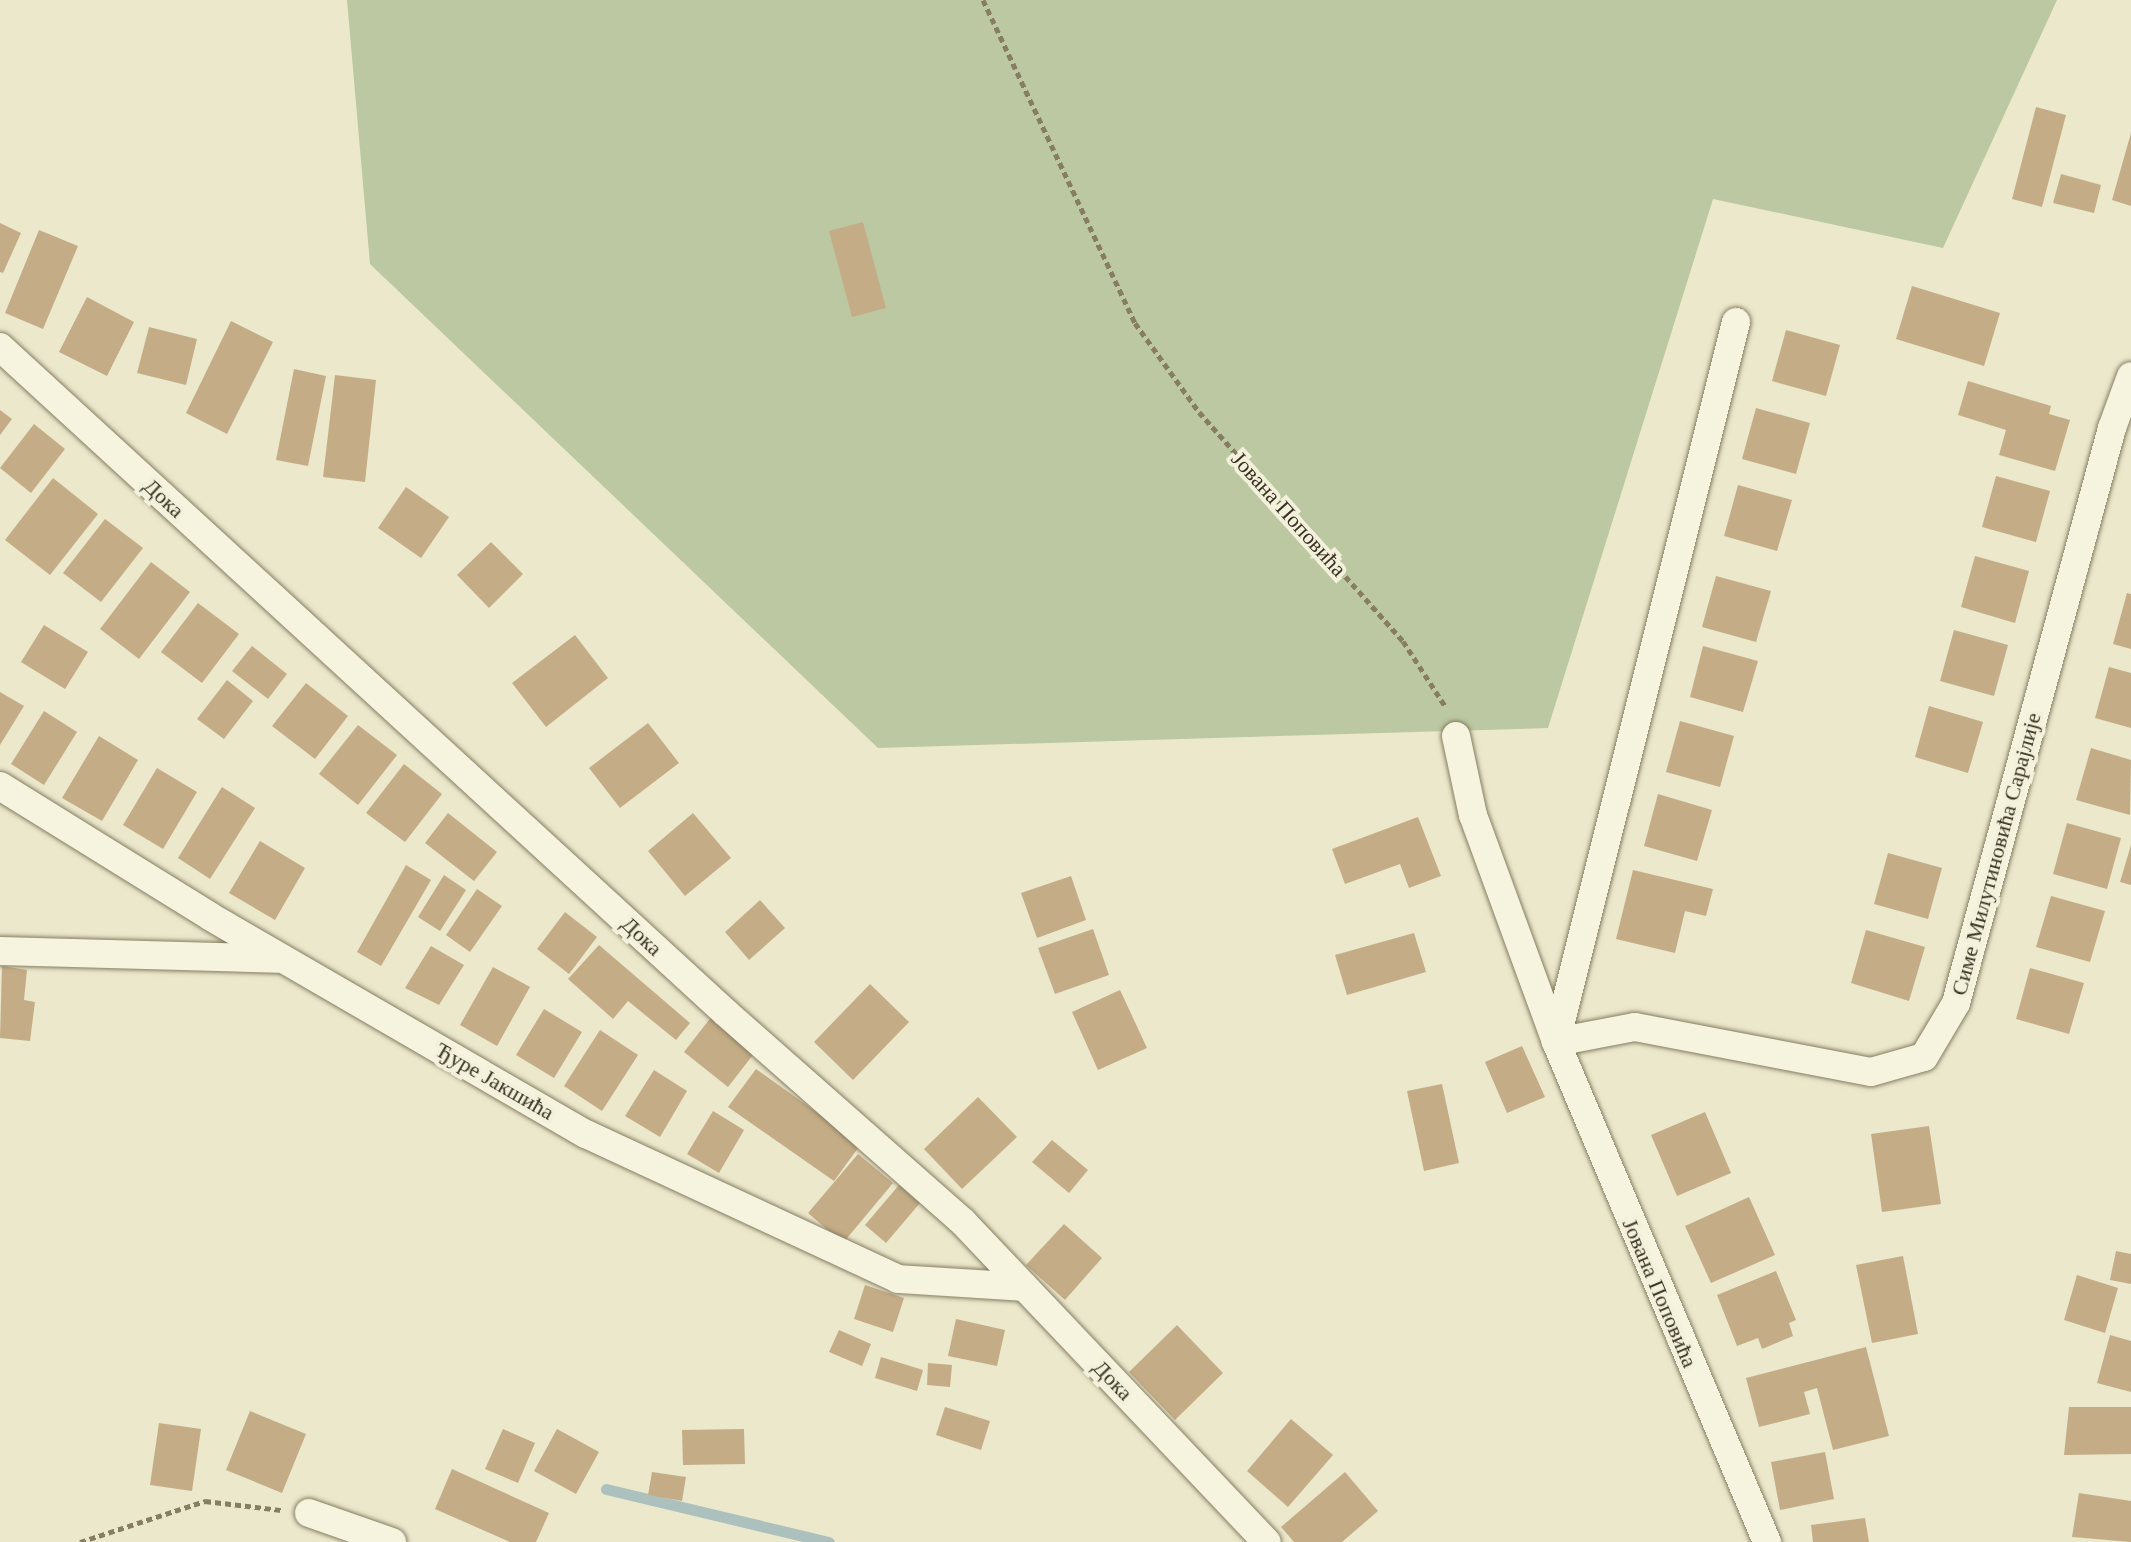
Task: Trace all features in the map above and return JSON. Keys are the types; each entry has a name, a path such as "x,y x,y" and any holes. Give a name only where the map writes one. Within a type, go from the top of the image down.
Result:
{"street":[{"path":"1556,1042 1736,322"},
{"name":"Дока","path":"0,347 714,1002 963,1222 1267,1542"},
{"name":"Симе Милутиновића Сарајлије","path":"1556,1042 1635,1027 1871,1072 1924,1057 1956,1003 2112,428 2131,376"},
{"name":"Јована Поповића","path":"1456,736 1473,815 1556,1042 1767,1542"},
{"name":"Ђуре Јакшића","path":"0,786 283,959 586,1134 898,1279 1024,1287"},
{"path":"0,951 283,959"},
{"path":"309,1513 392,1542"}],"path":[{"name":"Јована Поповића","path":"983,0 1135,323 1199,412 1403,641 1442,697 1456,736"},
{"path":"80,1542 205,1501 309,1513"}],"green space":[{"path":"347,0 2057,0 1943,248 1713,199 1548,728 878,748 370,264"}],"building":[{"path":"2036,107 2066,115 2042,207 2012,199"},
{"path":"2131,133 2131,206 2112,200"},
{"path":"2061,174 2101,185 2094,213 2053,203"},
{"path":"863,222 886,308 852,317 829,231"},
{"path":"0,223 21,233 3,273 0,272"},
{"path":"39,230 78,246 43,329 5,313"},
{"path":"1912,286 2000,313 1984,366 1896,339"},
{"path":"87,297 134,322 107,376 59,352"},
{"path":"231,321 273,342 227,434 186,413"},
{"path":"149,327 197,339 186,385 137,373"},
{"path":"1786,330 1840,345 1826,396 1772,381"},
{"path":"294,369 326,376 308,466 276,460"},
{"path":"335,375 376,380 365,482 323,477"},
{"path":"1968,381 2051,406 2049,414 2070,420 2055,471 1999,455 2006,430 1958,415"},
{"path":"1756,408 1810,423 1796,474 1742,459"},
{"path":"0,410 12,419 0,435"},
{"path":"34,424 65,449 31,493 0,468"},
{"path":"1996,476 2050,491 2036,542 1982,527"},
{"path":"53,478 98,514 50,575 5,540"},
{"path":"1738,485 1792,500 1777,551 1724,536"},
{"path":"406,487 449,517 421,558 378,528"},
{"path":"105,519 143,548 101,602 63,573"},
{"path":"491,542 523,574 489,608 457,575"},
{"path":"1975,556 2029,571 2015,623 1961,607"},
{"path":"151,562 190,592 139,659 100,629"},
{"path":"1716,576 1771,591 1756,642 1702,627"},
{"path":"2127,593 2131,594 2131,649 2113,644"},
{"path":"198,603 239,634 202,683 161,652"},
{"path":"44,625 88,652 65,689 21,662"},
{"path":"1954,630 2008,645 1994,696 1940,681"},
{"path":"575,635 608,678 546,727 512,683"},
{"path":"252,646 287,674 268,699 232,671"},
{"path":"1703,646 1758,661 1743,712 1690,697"},
{"path":"2109,667 2131,673 2131,728 2095,718"},
{"path":"227,680 253,701 224,739 197,719"},
{"path":"306,683 348,716 315,759 272,726"},
{"path":"0,692 24,706 0,745"},
{"path":"1929,706 1983,722 1968,773 1915,757"},
{"path":"44,711 77,732 44,785 11,764"},
{"path":"1680,721 1734,736 1720,787 1666,772"},
{"path":"648,723 679,763 620,808 589,768"},
{"path":"358,725 397,755 358,805 319,774"},
{"path":"99,736 138,760 102,821 62,798"},
{"path":"2091,748 2131,760 2130,815 2076,800"},
{"path":"404,764 442,794 405,842 366,813"},
{"path":"157,768 197,792 163,849 123,825"},
{"path":"222,787 255,808 210,879 178,858"},
{"path":"1658,794 1712,810 1697,861 1644,846"},
{"path":"448,813 497,852 474,881 425,843"},
{"path":"693,813 731,858 685,896 648,851"},
{"path":"1418,817 1441,876 1409,888 1400,864 1345,884 1332,849"},
{"path":"2067,823 2121,838 2107,889 2053,874"},
{"path":"260,841 305,868 275,920 229,893"},
{"path":"2131,845 2131,885 2120,882"},
{"path":"1888,853 1942,868 1928,919 1874,904"},
{"path":"406,865 431,880 381,966 357,952"},
{"path":"1633,870 1713,889 1706,916 1685,911 1675,953 1616,939"},
{"path":"444,875 466,890 440,931 418,917"},
{"path":"1071,876 1086,920 1037,938 1021,893"},
{"path":"477,889 502,906 470,952 446,935"},
{"path":"2051,896 2105,911 2090,962 2036,947"},
{"path":"760,900 785,928 749,960 725,932"},
{"path":"565,912 597,937 569,974 537,949"},
{"path":"1093,929 1109,975 1055,994 1038,948"},
{"path":"1866,930 1925,947 1909,1001 1851,983"},
{"path":"1414,933 1426,972 1347,995 1335,955"},
{"path":"599,945 690,1023 676,1040 628,1001 613,1019 568,979"},
{"path":"431,946 464,965 439,1005 405,988"},
{"path":"2,966 27,970 24,1000 35,1002 30,1041 0,1038"},
{"path":"493,967 530,987 497,1046 460,1025"},
{"path":"2030,968 2084,983 2069,1034 2016,1019"},
{"path":"870,984 909,1022 853,1080 814,1042"},
{"path":"1120,990 1147,1048 1098,1070 1072,1012"},
{"path":"544,1009 582,1032 554,1078 516,1055"},
{"path":"712,1016 756,1051 728,1087 684,1052"},
{"path":"600,1030 638,1055 602,1111 564,1086"},
{"path":"1522,1046 1545,1097 1507,1113 1485,1062"},
{"path":"756,1069 861,1144 834,1181 728,1107"},
{"path":"654,1070 687,1091 660,1137 625,1116"},
{"path":"1442,1084 1459,1163 1424,1171 1407,1091"},
{"path":"978,1097 1017,1137 962,1189 924,1149"},
{"path":"713,1111 744,1130 719,1173 687,1154"},
{"path":"1705,1112 1731,1173 1677,1196 1651,1135"},
{"path":"1929,1126 1941,1204 1882,1212 1871,1134"},
{"path":"1052,1140 1088,1170 1069,1193 1032,1162"},
{"path":"858,1154 893,1183 843,1243 808,1213"},
{"path":"899,1185 920,1203 886,1243 865,1225"},
{"path":"1749,1197 1775,1255 1711,1283 1685,1226"},
{"path":"1064,1224 1102,1258 1065,1300 1026,1265"},
{"path":"2116,1251 2131,1254 2131,1284 2110,1280"},
{"path":"1903,1256 1918,1334 1872,1343 1856,1265"},
{"path":"1776,1271 1796,1320 1789,1323 1793,1336 1762,1349 1758,1338 1737,1346 1717,1295"},
{"path":"2077,1275 2118,1288 2105,1333 2064,1320"},
{"path":"865,1285 904,1298 893,1332 854,1319"},
{"path":"956,1319 1005,1330 997,1366 948,1356"},
{"path":"1177,1325 1223,1373 1175,1420 1129,1372"},
{"path":"839,1330 871,1344 862,1366 829,1352"},
{"path":"2110,1335 2131,1341 2131,1392 2097,1383"},
{"path":"1866,1347 1889,1436 1833,1450 1817,1388 1804,1392 1810,1414 1759,1427 1746,1378"},
{"path":"881,1357 923,1370 917,1391 875,1378"},
{"path":"928,1363 952,1365 950,1387 927,1385"},
{"path":"945,1407 990,1421 981,1450 936,1435"},
{"path":"2069,1407 2131,1407 2131,1454 2064,1455"},
{"path":"250,1411 306,1434 282,1493 226,1470"},
{"path":"1291,1419 1333,1455 1288,1507 1247,1471"},
{"path":"159,1423 201,1429 192,1491 150,1485"},
{"path":"503,1429 535,1443 518,1483 485,1469"},
{"path":"557,1429 599,1452 576,1494 534,1471"},
{"path":"744,1429 745,1464 683,1465 682,1430"},
{"path":"1825,1452 1834,1499 1780,1510 1771,1462"},
{"path":"452,1469 549,1513 536,1542 510,1542 435,1509"},
{"path":"652,1472 686,1477 682,1501 648,1495"},
{"path":"1345,1472 1378,1511 1342,1542 1294,1542 1281,1527"},
{"path":"2079,1493 2131,1501 2131,1542 2072,1537"},
{"path":"1865,1518 1869,1542 1813,1542 1811,1525"}],"waterway":[{"path":"606,1489 829,1542"}]}
